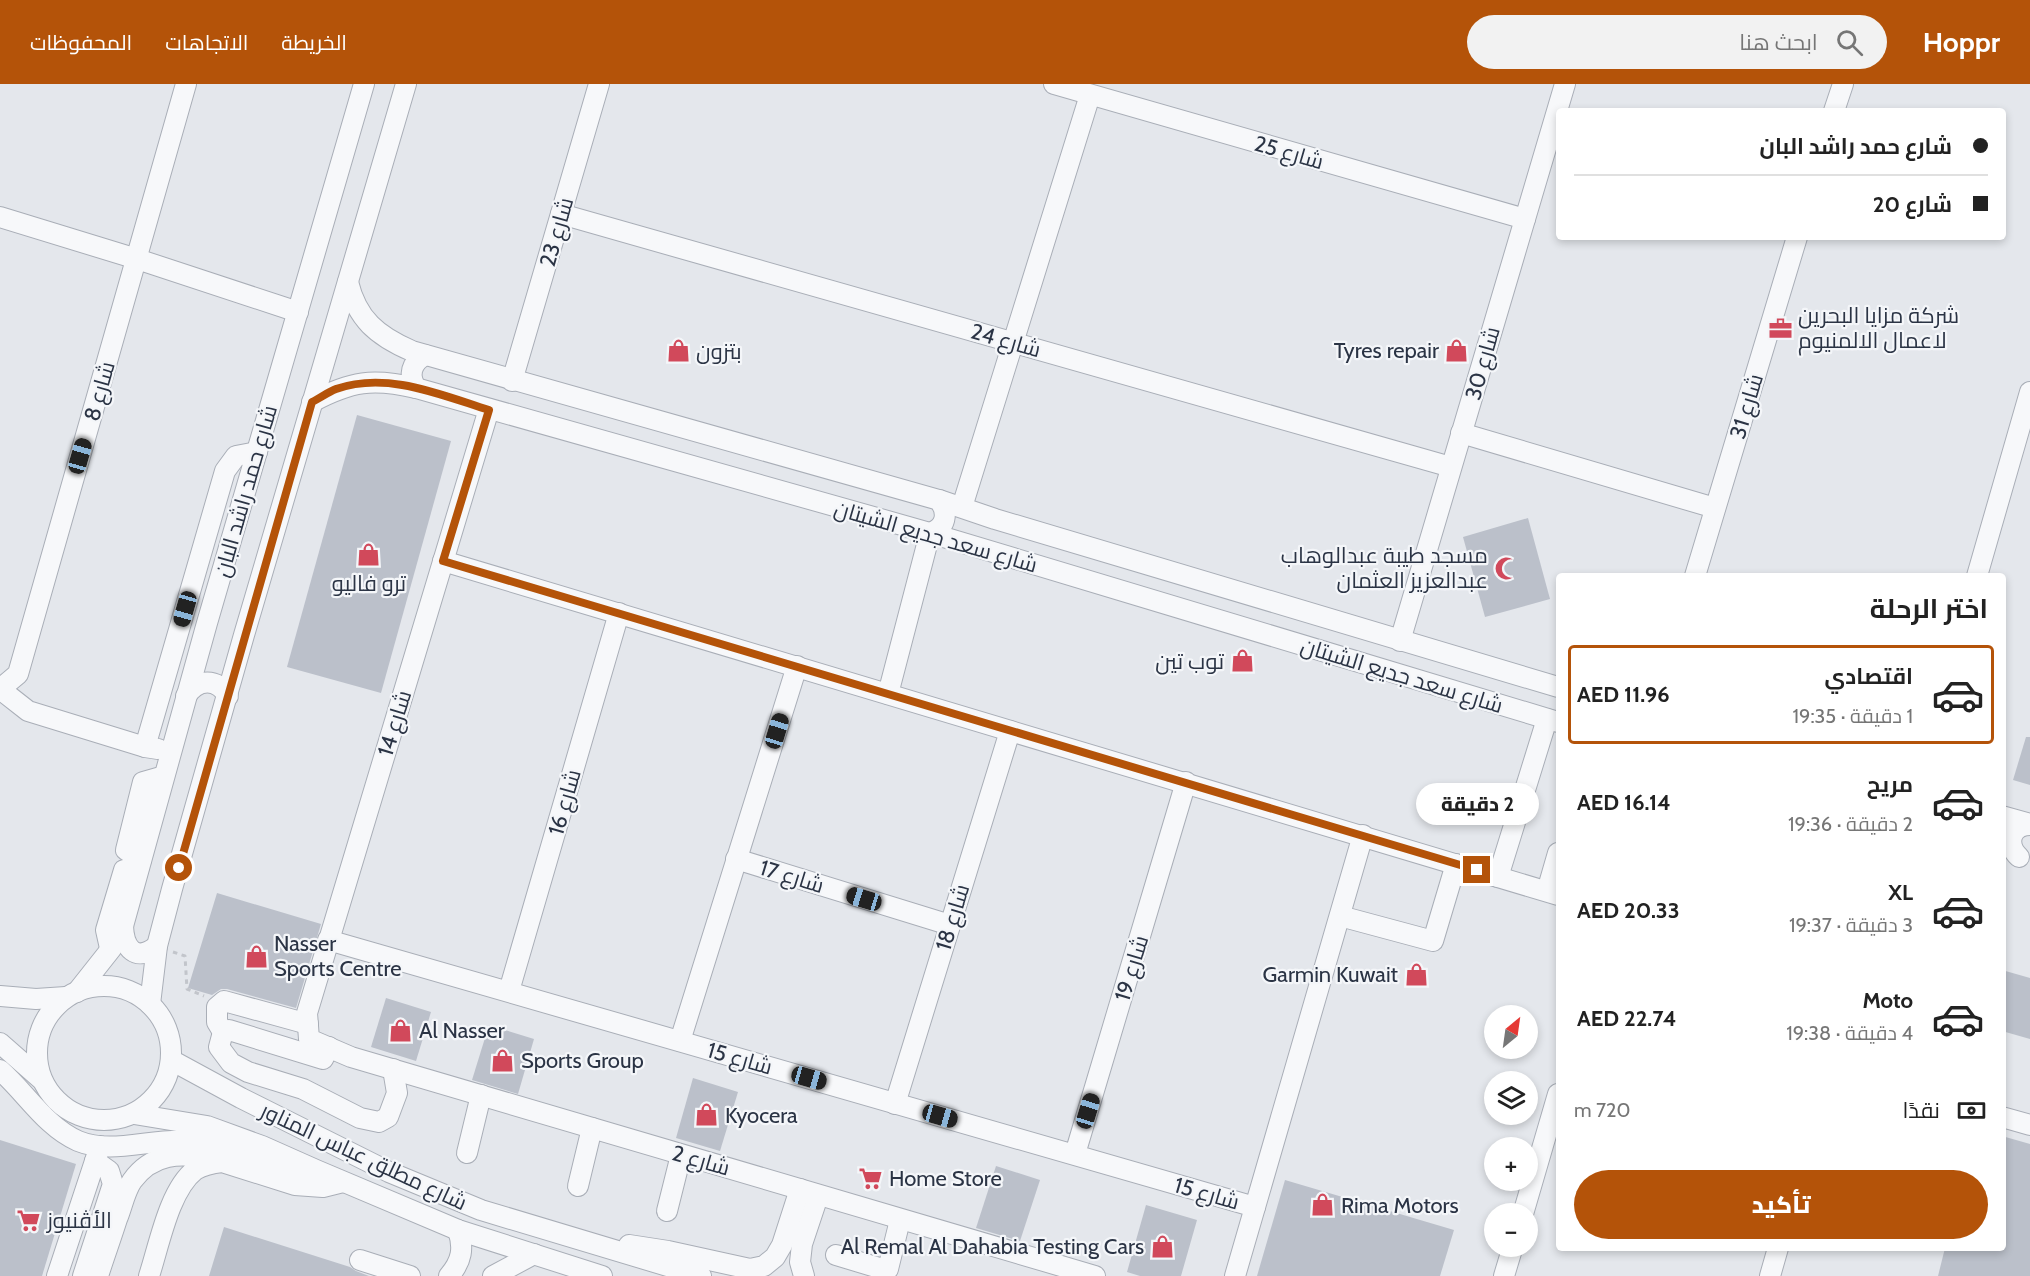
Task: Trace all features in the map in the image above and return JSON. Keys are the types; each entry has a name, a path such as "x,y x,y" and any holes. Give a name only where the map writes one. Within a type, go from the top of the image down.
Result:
{"street":[{"name":"شارع 8","path":"0,689 18,674 186,84"},
{"name":"شارع حمد راشد البان","path":"71,994 111,950 123,926 186,696 364,84"},
{"name":"شارع 23","path":"512,381 599,84"},
{"name":"شارع 25","path":"1054,84 1100,92 1525,219"},
{"name":"شارع 30","path":"1558,108 1565,84"},
{"path":"1835,108 1843,84"},
{"name":"شارع حمد راشد البان","path":"150,1004 157,946 348,282 401,88"},
{"path":"962,507 1013,342 1100,92"},
{"name":"شارع 30","path":"1400,641 1556,114"},
{"name":"شارع 24","path":"561,214 1451,467"},
{"path":"0,217 298,312"},
{"name":"شارع 31","path":"1696,573 1796,240"},
{"name":"شارع سعد جديع الشيتان","path":"348,282 351,296 365,321 387,339 412,351 939,500 995,519 1556,686"},
{"path":"416,388 411,370 414,364 425,355"},
{"name":"شارع سعد جديع الشيتان","path":"312,402 336,389 362,382 389,382 416,388 985,549 1553,721"},
{"path":"1978,573 2030,392"},
{"name":"شارع 14","path":"309,1031 306,1013 489,410"},
{"path":"1461,433 1715,508"},
{"path":"145,747 225,471 236,456 257,452"},
{"path":"888,694 930,533 939,528 945,519 945,509 939,500"},
{"path":"985,549 976,540 977,528 984,520 995,519"},
{"path":"443,561 1553,893 1556,869"},
{"name":"شارع 16","path":"509,991 619,613"},
{"name":"شارع 17","path":"680,1041 797,666"},
{"path":"186,696 196,684 203,682 218,685 228,696"},
{"path":"0,689 28,711 145,747 171,751"},
{"path":"1498,877 1553,721"},
{"name":"شارع 18","path":"895,1104 1010,731"},
{"name":"شارع 19","path":"1076,1154 1186,782"},
{"path":"2006,817 2030,825"},
{"path":"2017,856 2012,849 2011,838 2016,829 2030,825"},
{"name":"شارع 15","path":"1235,1276 1363,835"},
{"name":"شارع 17","path":"736,859 950,925"},
{"path":"111,950 106,930 124,870 140,863"},
{"path":"1340,916 1433,941 1456,864"},
{"path":"123,926 124,938 130,950 139,953 149,952 157,946"},
{"name":"شارع 15","path":"328,940 1255,1207"},
{"path":"0,996 36,999 71,994 86,988 108,986 129,990 150,1004 161,1017 170,1038 171,1060 165,1082 153,1100 135,1113 113,1120 91,1119 70,1112 53,1097 41,1078 0,1043"},
{"path":"41,1078 36,1056 39,1033 50,1012 71,994"},
{"path":"224,1001 217,1007 217,1022 223,1032 219,1047 231,1063 248,1072 303,1089 360,1118 379,1122 388,1117 397,1093 393,1069"},
{"name":"شارع 2","path":"224,1001 309,1031 329,1047 351,1056 1095,1276"},
{"path":"223,1032 229,1030 323,1059 329,1047"},
{"name":"شارع مطلق عباس المناور","path":"171,1060 241,1098 389,1172 481,1210 701,1276"},
{"path":"0,1070 58,1129 97,1154 110,1171 113,1184 83,1276"},
{"path":"467,1153 481,1095"},
{"path":"1526,1203 1556,1102"},
{"name":"شارع مطلق عباس المناور","path":"135,1113 207,1126 262,1146 458,1230 602,1276"},
{"path":"2006,1118 2030,1125"},
{"path":"578,1186 592,1128"},
{"path":"97,1154 129,1145 158,1141 186,1141 217,1146 278,1167 316,1170"},
{"path":"57,1276 97,1154"},
{"path":"98,1276 132,1182 143,1168 159,1158 192,1155 295,1185 323,1188 343,1182"},
{"path":"667,1211 681,1155"},
{"path":"149,1276 171,1207 180,1188 195,1170 209,1163 222,1162"},
{"path":"598,1246 645,1246 750,1269 764,1266 775,1257 809,1192"},
{"path":"804,1276 800,1262 809,1192"},
{"path":"837,1255 888,1269 900,1220"},
{"path":"449,1276 457,1266 462,1254 462,1242 458,1230"},
{"path":"1770,1276 1777,1251"},
{"path":"493,1276 534,1254"},
{"path":"1504,1276 1510,1257"},
{"path":"360,1260 410,1276"}],"path":[{"path":"157,946 185,956 187,989 224,1001"}],"building":[{"name":"ترو فاليو","path":"357,415 451,441 381,693 287,667"},
{"name":"مسجد طيبة عبدالوهاب عبدالعزيز العثمان","path":"1528,518 1550,599 1485,617 1463,537"},
{"path":"2026,737 2030,737 2030,785 2013,780"},
{"name":"Nasser Sports Centre","path":"217,893 321,924 296,1008 227,989 221,989 212,995 188,988"},
{"path":"2006,971 2030,978 2030,1039 2006,1032"},
{"name":"Al Nasser","path":"386,998 431,1012 416,1061 371,1047"},
{"name":"Sports Group","path":"489,1025 534,1039 518,1094 472,1080"},
{"name":"Kyocera","path":"693,1078 738,1092 720,1151 676,1138"},
{"path":"2006,1137 2030,1144 2030,1276 1938,1276 1944,1251 2006,1251"},
{"name":"الأڤنيوز","path":"0,1140 76,1164 42,1276 0,1276"},
{"path":"996,1166 1040,1180 1020,1241 976,1228"},
{"name":"Rima Motors","path":"1285,1180 1454,1230 1440,1276 1257,1276"},
{"name":"Al Remal Al Dahabia Testing Cars","path":"1146,1205 1197,1220 1181,1276 1140,1276 1127,1272"},
{"path":"224,1227 350,1267 369,1276 209,1276"}],"place":[{"name":"شركة مزايا البحرين لاعمال الالمنيوم","path":"1780,328"},
{"name":"Tyres repair","path":"1457,350"},
{"name":"بتزون","path":"678,351"},
{"name":"ترو فاليو","path":"369,554"},
{"name":"مسجد طيبة عبدالوهاب عبدالعزيز العثمان","path":"1506,568"},
{"name":"توب تين","path":"1242,661"},
{"name":"Nasser Sports Centre","path":"256,956"},
{"name":"Garmin Kuwait","path":"1416,974"},
{"name":"Al Nasser","path":"401,1030"},
{"name":"Sports Group","path":"503,1060"},
{"name":"Kyocera","path":"707,1115"},
{"name":"Home Store","path":"871,1178"},
{"name":"Rima Motors","path":"1323,1205"},
{"name":"الأڤنيوز","path":"29,1220"},
{"name":"Al Remal Al Dahabia Testing Cars","path":"1162,1246"}],"route":[{"path":"179,868 312,402 336,389 362,382 389,382 489,410 443,561 1477,870"}]}
